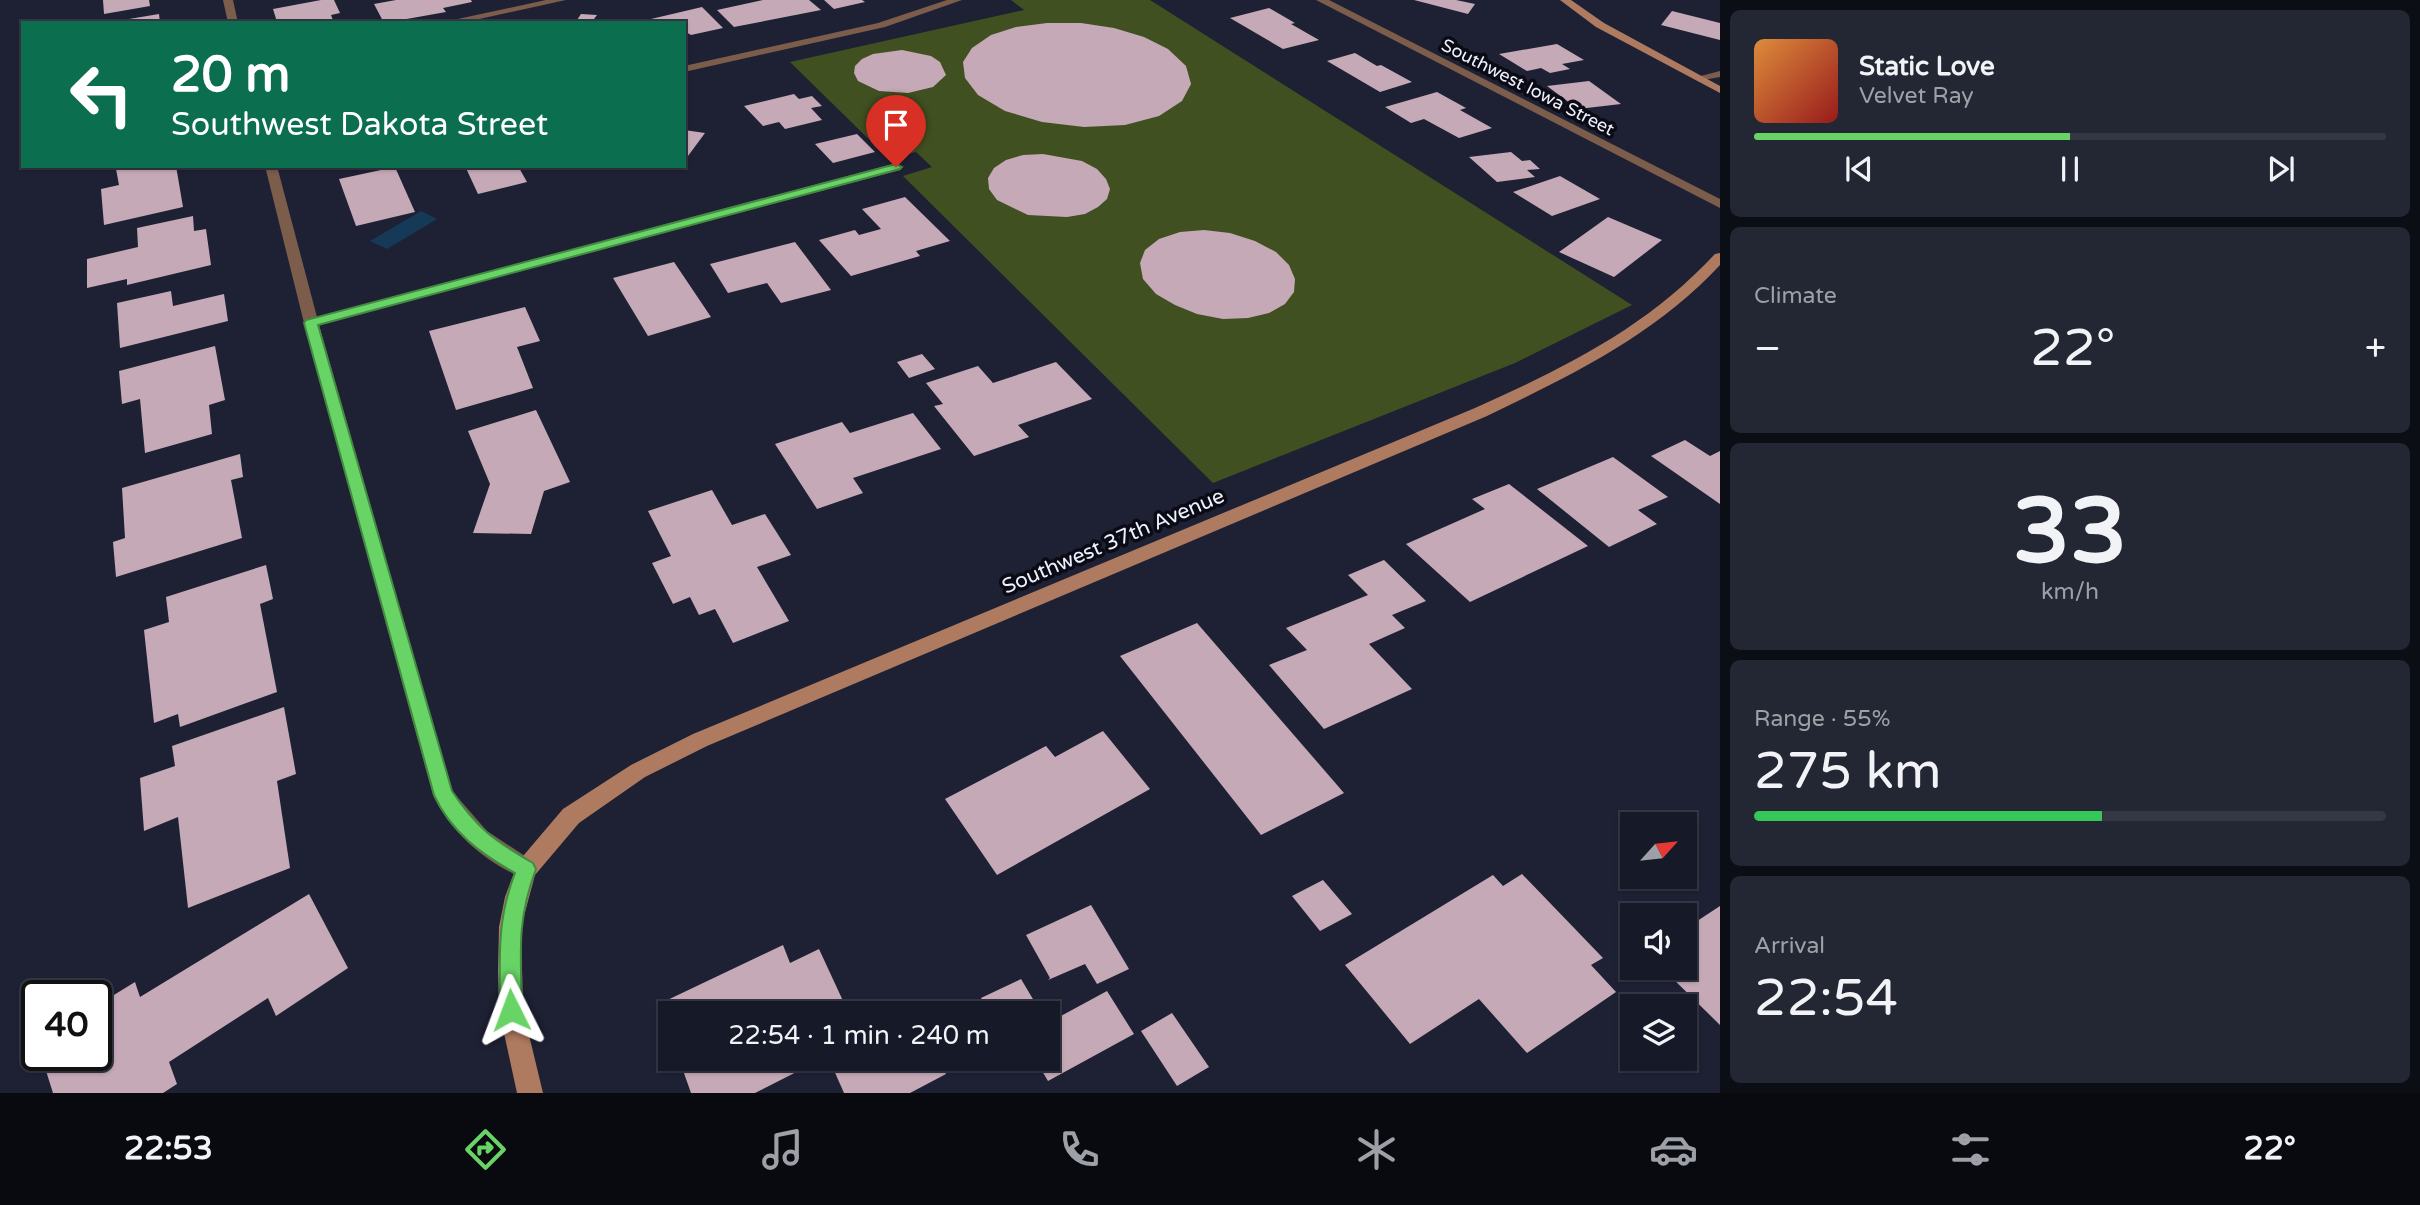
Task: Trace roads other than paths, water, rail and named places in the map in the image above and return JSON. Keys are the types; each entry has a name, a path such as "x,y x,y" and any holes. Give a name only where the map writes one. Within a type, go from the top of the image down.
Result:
{"street":[{"path":"228,0 233,21"},
{"path":"454,21 561,0"},
{"path":"686,69 881,25 957,0"},
{"name":"Southwest Iowa Street","path":"1321,0 1720,204"},
{"path":"1565,0 1600,25 1720,90"},
{"path":"1698,78 1720,74"},
{"path":"311,323 896,167"},
{"path":"272,168 311,323 443,795 461,822 485,845 526,869 516,897 510,927 510,971 511,1010 530,1093"},
{"name":"Southwest 37th Avenue","path":"526,869 571,816 638,771 700,740 1468,418 1559,375 1605,352 1662,313 1705,275 1720,257"}],"water":[{"path":"421,211 437,219 387,249 370,241"}]}
